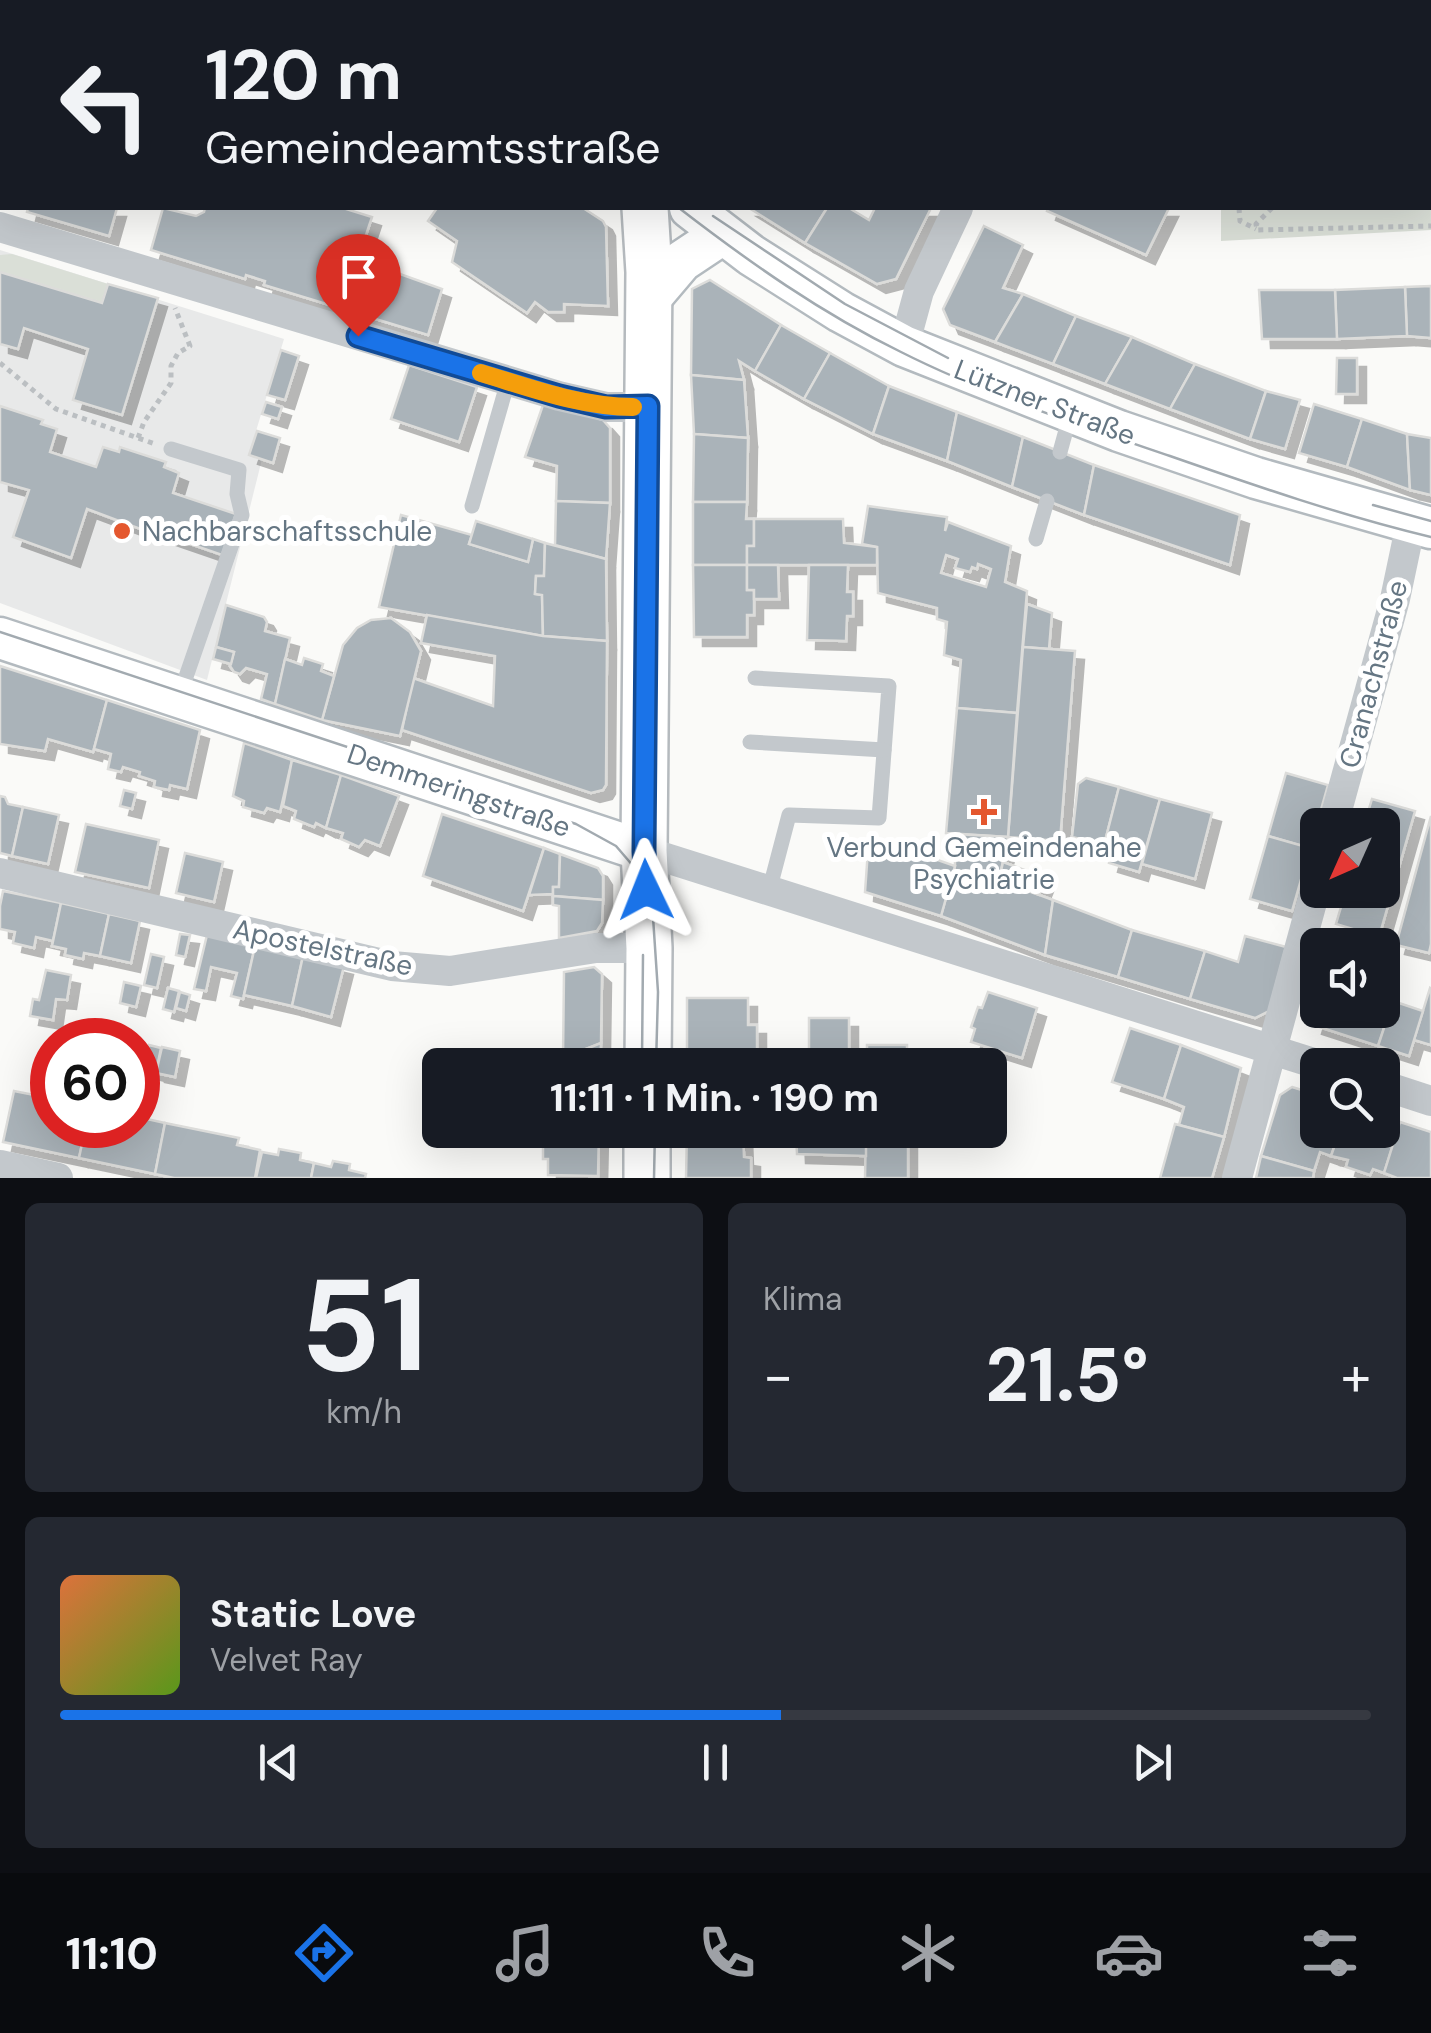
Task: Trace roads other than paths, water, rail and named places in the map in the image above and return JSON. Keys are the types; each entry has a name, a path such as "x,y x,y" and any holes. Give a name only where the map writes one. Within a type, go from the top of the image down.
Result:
{"main road":[{"path":"648,1048 644,851 648,300 641,210 751,254"},
{"name":"Lützner Straße","path":"693,210 751,254 841,312 904,346 1071,412 1256,478 1421,526"},
{"path":"648,300 682,261 712,241"},
{"name":"Demmeringstraße","path":"0,638 644,851"},
{"path":"647,1148 647,1178"}],"street":[{"path":"904,346 919,291 957,210"},
{"path":"0,227 559,396 606,407 648,406"},
{"name":"Cranachstraße","path":"1338,808 1395,599 1421,526"},
{"name":"Demmeringstraße","path":"644,851 1300,1058"},
{"name":"Apostelstraße","path":"0,873 392,966 450,971 596,948 649,948"},
{"path":"1238,1178 1310,908"},
{"path":"1400,1091 1431,1100"},
{"path":"0,1166 58,1178"}],"lane":[{"path":"472,506 508,381"},
{"path":"1060,452 1071,412"},
{"path":"171,449 239,470 237,494 242,514 179,697"},
{"path":"1036,540 1047,501"},
{"path":"755,678 889,686 878,818 789,815 769,891"},
{"path":"750,742 884,750"}],"tram line":[{"path":"682,210 814,304 871,337 966,382 1267,489 1431,537"},
{"path":"713,216 845,304 948,358"},
{"path":"1373,505 1431,521"},
{"path":"0,632 576,824 616,846 642,881 653,917 658,992 656,1048"},
{"path":"642,1048 643,955"},
{"path":"654,1178 655,1148"}],"place":[{"name":"Nachbarschaftsschule","path":"122,531"},
{"name":"Verbund Gemeindenahe Psychiatrie","path":"984,812"}]}
